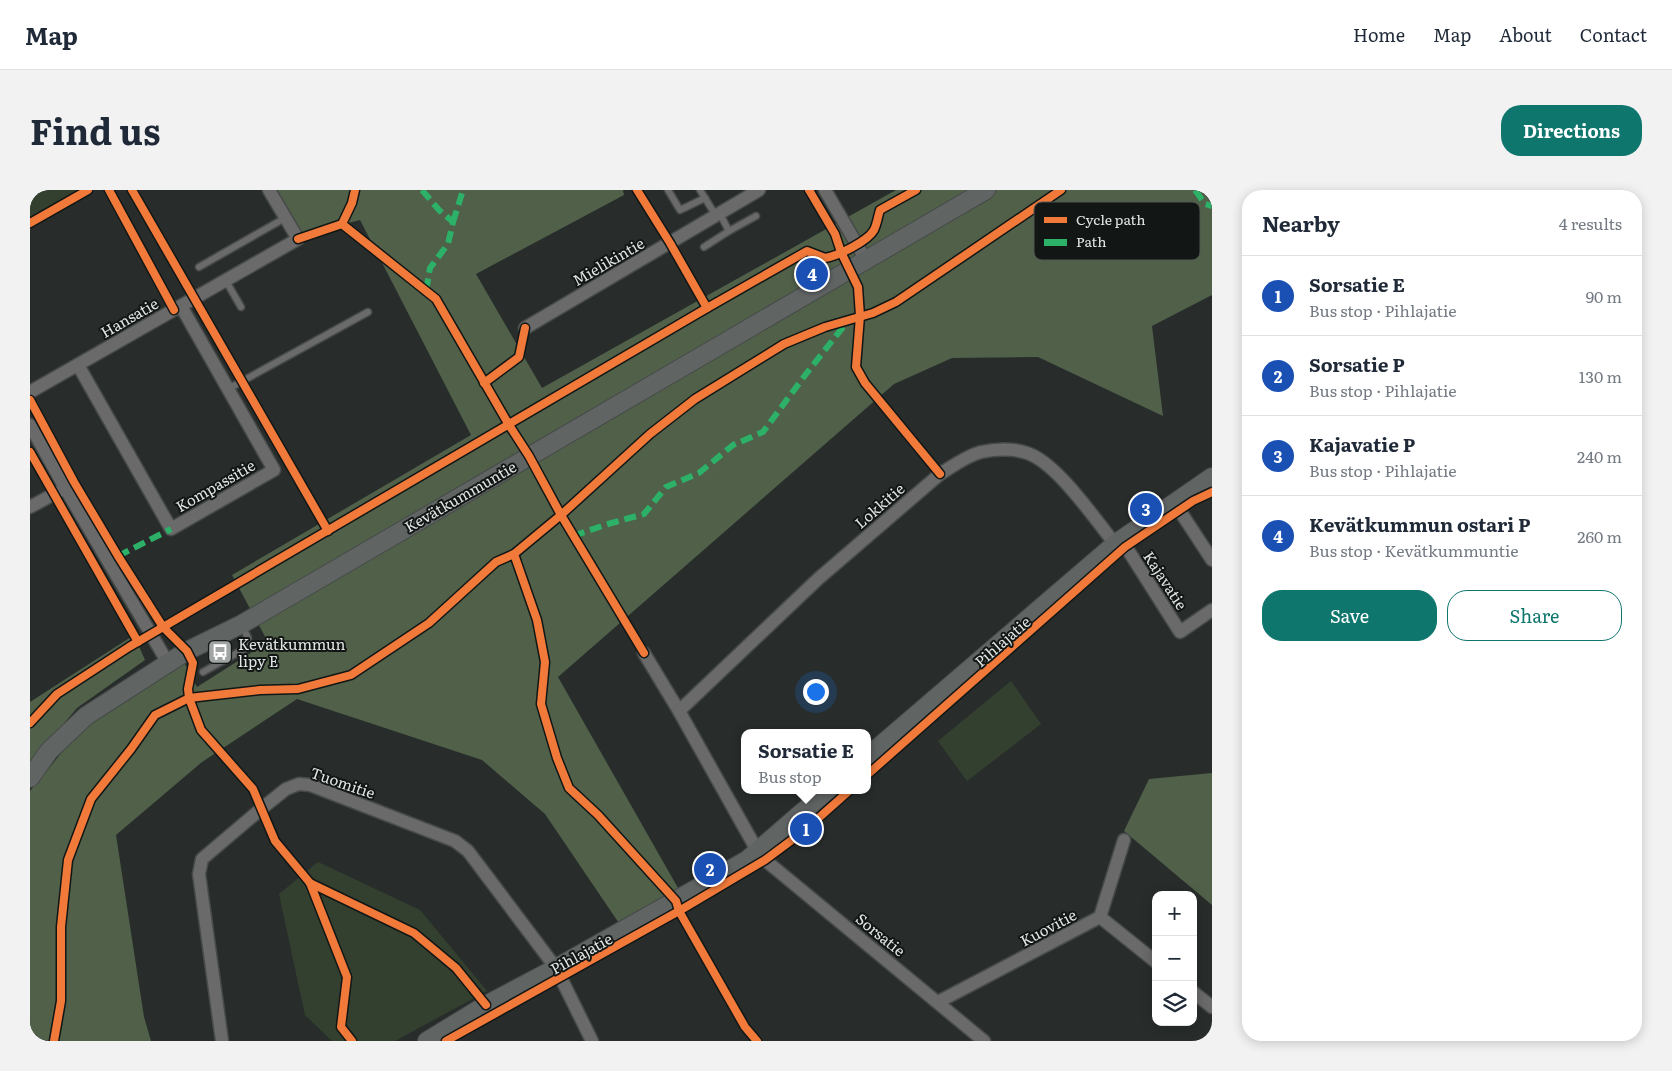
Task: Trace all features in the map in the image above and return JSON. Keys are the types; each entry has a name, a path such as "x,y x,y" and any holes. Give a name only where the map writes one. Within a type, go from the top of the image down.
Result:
{"street":[{"name":"Hansatie","path":"30,392 298,239 269,190"},
{"name":"Mielikintie","path":"525,328 759,190"},
{"path":"825,190 866,260"},
{"name":"Kevätkummuntie","path":"30,778 49,751 86,716 187,651 242,624 986,190"},
{"name":"Kompassitie","path":"78,365 172,529 274,470 182,306"},
{"path":"30,425 168,663"},
{"name":"Lokkitie","path":"678,712 818,579 940,474 961,461 980,453 1004,450 1027,453 1043,462 1065,483 1118,542"},
{"name":"Pihlajatie","path":"871,754 1118,542 1212,477"},
{"path":"30,507 65,488"},
{"path":"1174,502 1212,560"},
{"name":"Kajavatie","path":"1118,542 1180,632 1212,610"},
{"path":"644,653 758,852"},
{"name":"Tuomitie","path":"222,1041 199,874 202,860 261,808 298,784 310,785 455,841 468,851 556,968"},
{"name":"Pihlajatie","path":"429,1041 486,1005 556,968 739,864 758,852 823,794"},
{"name":"Kuovitie","path":"938,1002 1100,917 1124,840"},
{"name":"Sorsatie","path":"758,852 765,860 984,1041"},
{"path":"1100,917 1152,959"},
{"path":"556,968 592,1041"},
{"path":"1197,995 1212,1007"}],"lane":[{"path":"668,190 680,210 705,198"},
{"path":"700,190 729,231"},
{"path":"704,247 756,216"},
{"path":"199,266 286,218"},
{"path":"226,281 241,307"},
{"path":"228,389 368,312"},
{"path":"203,672 246,648 248,638 242,624"}],"green space":[{"path":"30,190 77,190 30,217"},
{"path":"277,190 623,190 624,195 476,274 542,388 896,190 1212,190 1212,295 1152,326 1163,416 1038,357 952,358 894,384 558,677 686,902 627,935 545,814 482,760 297,699 202,762 116,835 144,1017 151,1041 30,1041 30,791 91,717 184,662 197,687 268,642 232,575 471,435 360,220 303,235"},
{"path":"134,635 145,660 77,708 30,764 30,702"},
{"path":"1011,681 1041,724 967,781 938,741"},
{"path":"1212,773 1212,905 1124,831 1149,779"},
{"path":"318,862 420,910 487,991 395,1041 332,1041 305,1015 279,894"}],"marked path":[{"path":"422,190 439,210 453,222 448,244 430,268 426,291"},
{"path":"453,222 463,190"},
{"path":"1195,190 1205,204 1212,206"},
{"path":"573,536 644,514 666,487 699,473 733,445 763,432 847,322"},
{"path":"118,556 171,529"}],"cycle path":[{"path":"30,223 88,190"},
{"path":"109,190 174,310"},
{"path":"132,190 328,531"},
{"path":"298,239 342,224 352,203 355,190"},
{"path":"637,190 707,308"},
{"path":"809,190 835,234 841,252 858,287 860,316 856,367 865,383 940,474"},
{"path":"30,723 57,694 129,647 707,308 807,251 825,258 831,257 866,239 874,230 880,210 916,190"},
{"path":"1043,202 1061,190"},
{"path":"54,1041 61,1001 61,927 68,860 91,799 131,749 155,715 189,698 260,690 298,689 351,675 429,623 496,562 514,554 561,515 650,434 695,399 784,344 825,327 873,313 896,302 1034,208"},
{"path":"342,224 436,299 529,456 561,515 644,653"},
{"path":"484,383 519,357 525,328"},
{"path":"30,400 74,482 118,556 163,627 187,651 193,663 188,689 189,698 201,730 253,789 275,841 310,883"},
{"path":"30,452 138,642"},
{"path":"871,771 1125,547 1193,501 1212,492"},
{"path":"514,554 537,620 545,662 541,704 557,758 569,788 598,815 676,901 679,911 745,1027 757,1041"},
{"path":"446,1041 679,911 765,860 804,831 846,794"},
{"path":"352,1041 341,1027 347,977 310,883 414,933 456,968 486,1005"}],"place":[{"name":"Kevätkummun ostari P","path":"812,274"},
{"name":"Kajavatie P","path":"1146,509"},
{"name":"Kevätkummun lipy E","path":"220,652"},
{"name":"Sorsatie E","path":"806,829"},
{"name":"Sorsatie P","path":"710,869"}]}
